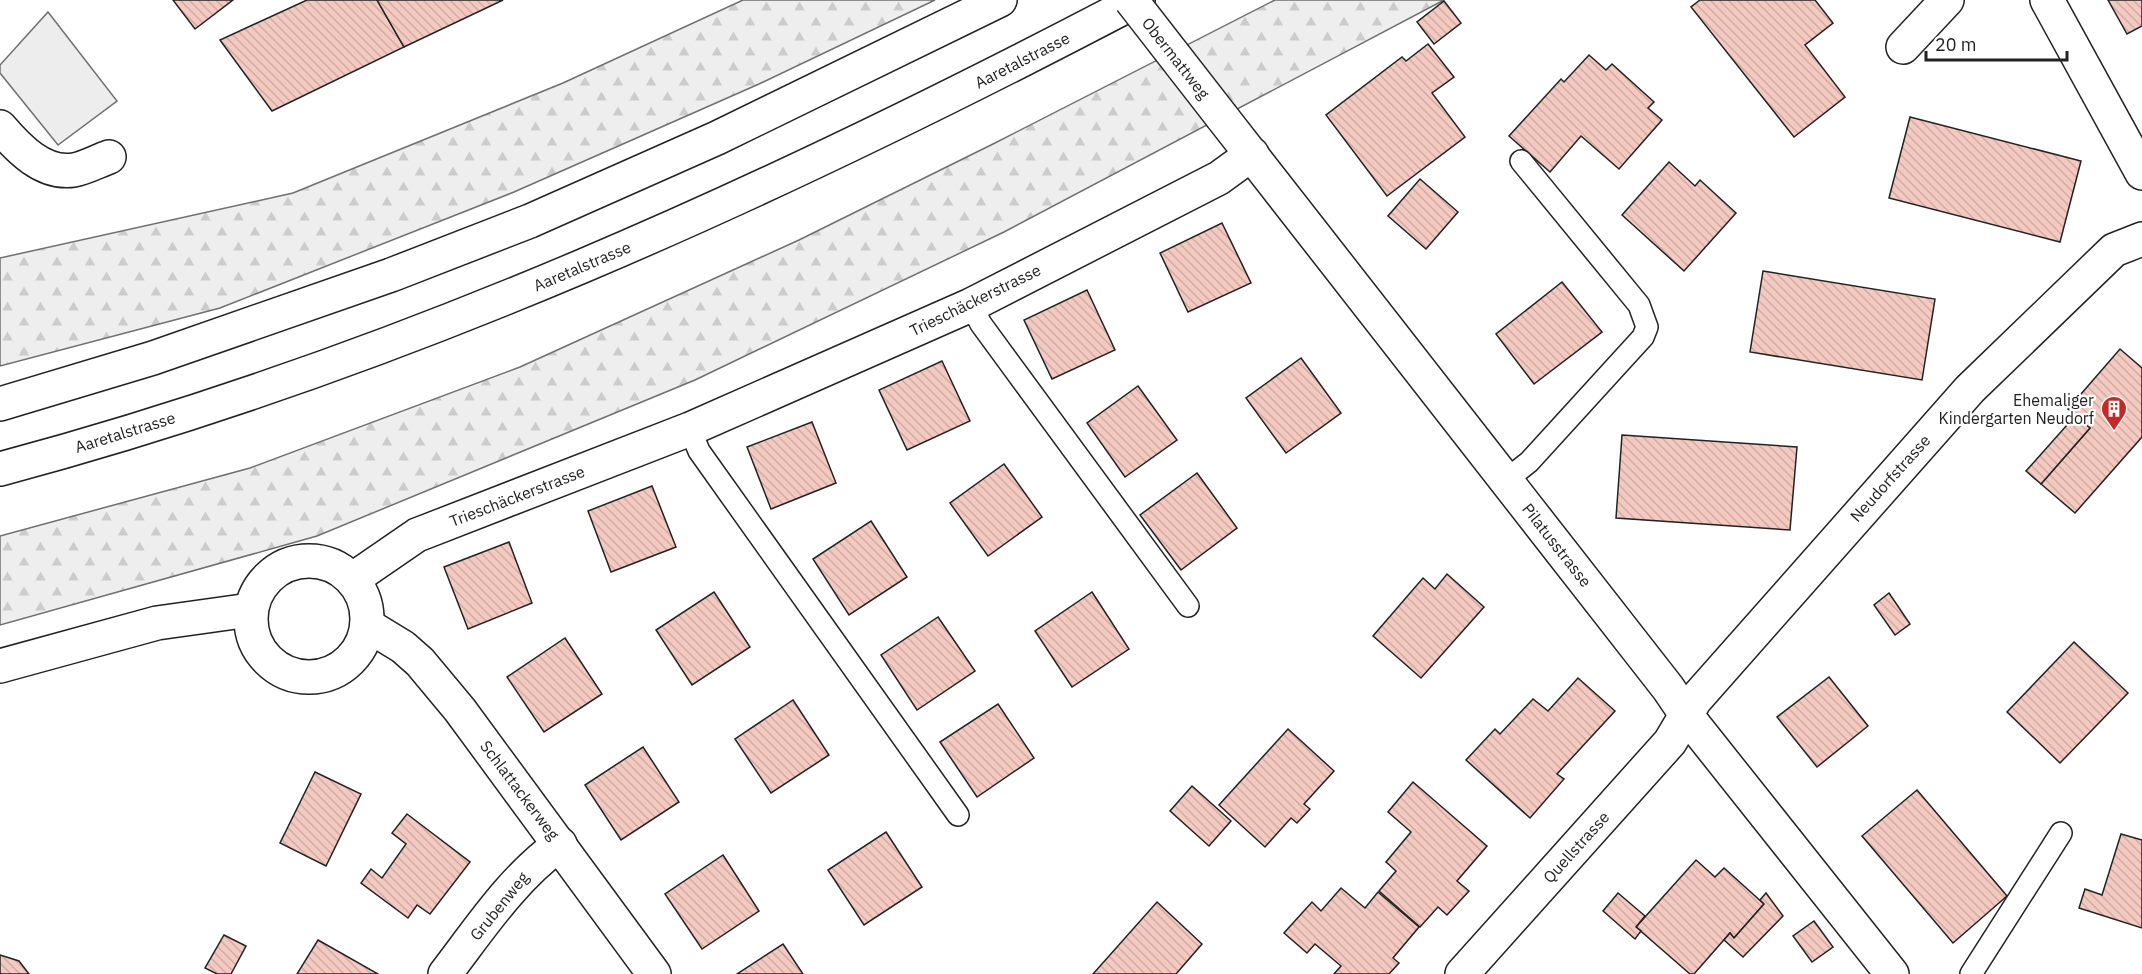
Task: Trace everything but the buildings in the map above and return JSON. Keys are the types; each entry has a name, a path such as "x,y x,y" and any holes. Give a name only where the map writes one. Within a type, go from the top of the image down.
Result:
{"main road":[{"path":"0,404 153,358 391,275 530,221 717,138 1000,0"},
{"name":"Obermattweg","path":"1131,0 1222,117"},
{"name":"Aaretalstrasse","path":"0,469 216,404 430,328 600,260 783,178 1138,0"},
{"path":"1904,47 1947,0"},
{"path":"2047,0 2142,173"},
{"name":"Pilatusstrasse","path":"1222,117 1668,688 1687,716 1892,974"},
{"path":"0,127 18,148 51,169 74,170 109,157"},
{"name":"Trieschäckerstrasse","path":"353,579 417,535 690,429 971,305 1219,177 1252,154"},
{"name":"Neudorfstrasse","path":"1687,716 1695,700 1728,661 1970,389 2114,250 2142,239"},
{"path":"301,560 320,561 338,567 353,579 365,601 367,625 360,647 345,665 323,676 299,677 282,671 267,661 256,646 251,628 250,610 256,593 267,577 283,566 301,560"},
{"path":"0,666 157,623 250,610"},
{"name":"Schlattackerweg","path":"367,625 403,647 420,662 460,710 654,974"},
{"name":"Quellstrasse","path":"1462,974 1670,742 1687,716"},
{"name":"Grubenweg","path":"445,974 510,889 540,859 560,844"}],"lane":[{"path":"1506,480 1529,462 1643,337 1647,327 1639,305 1521,161"},
{"path":"971,305 981,324 1188,606"},
{"path":"690,429 699,451 958,815"},
{"path":"1971,974 2061,832"}],"green space":[{"path":"743,0 935,0 759,84 514,192 220,308 0,366 0,258 293,193 563,83"},
{"path":"1275,0 1444,0 1004,232 695,380 317,536 0,625 0,536 250,468 520,367 799,240"}],"shaded area":[{"path":"48,12 117,101 58,145 0,73 0,65"}],"place":[{"name":"Ehemaliger Kindergarten Neudorf","path":"2114,432"}]}
